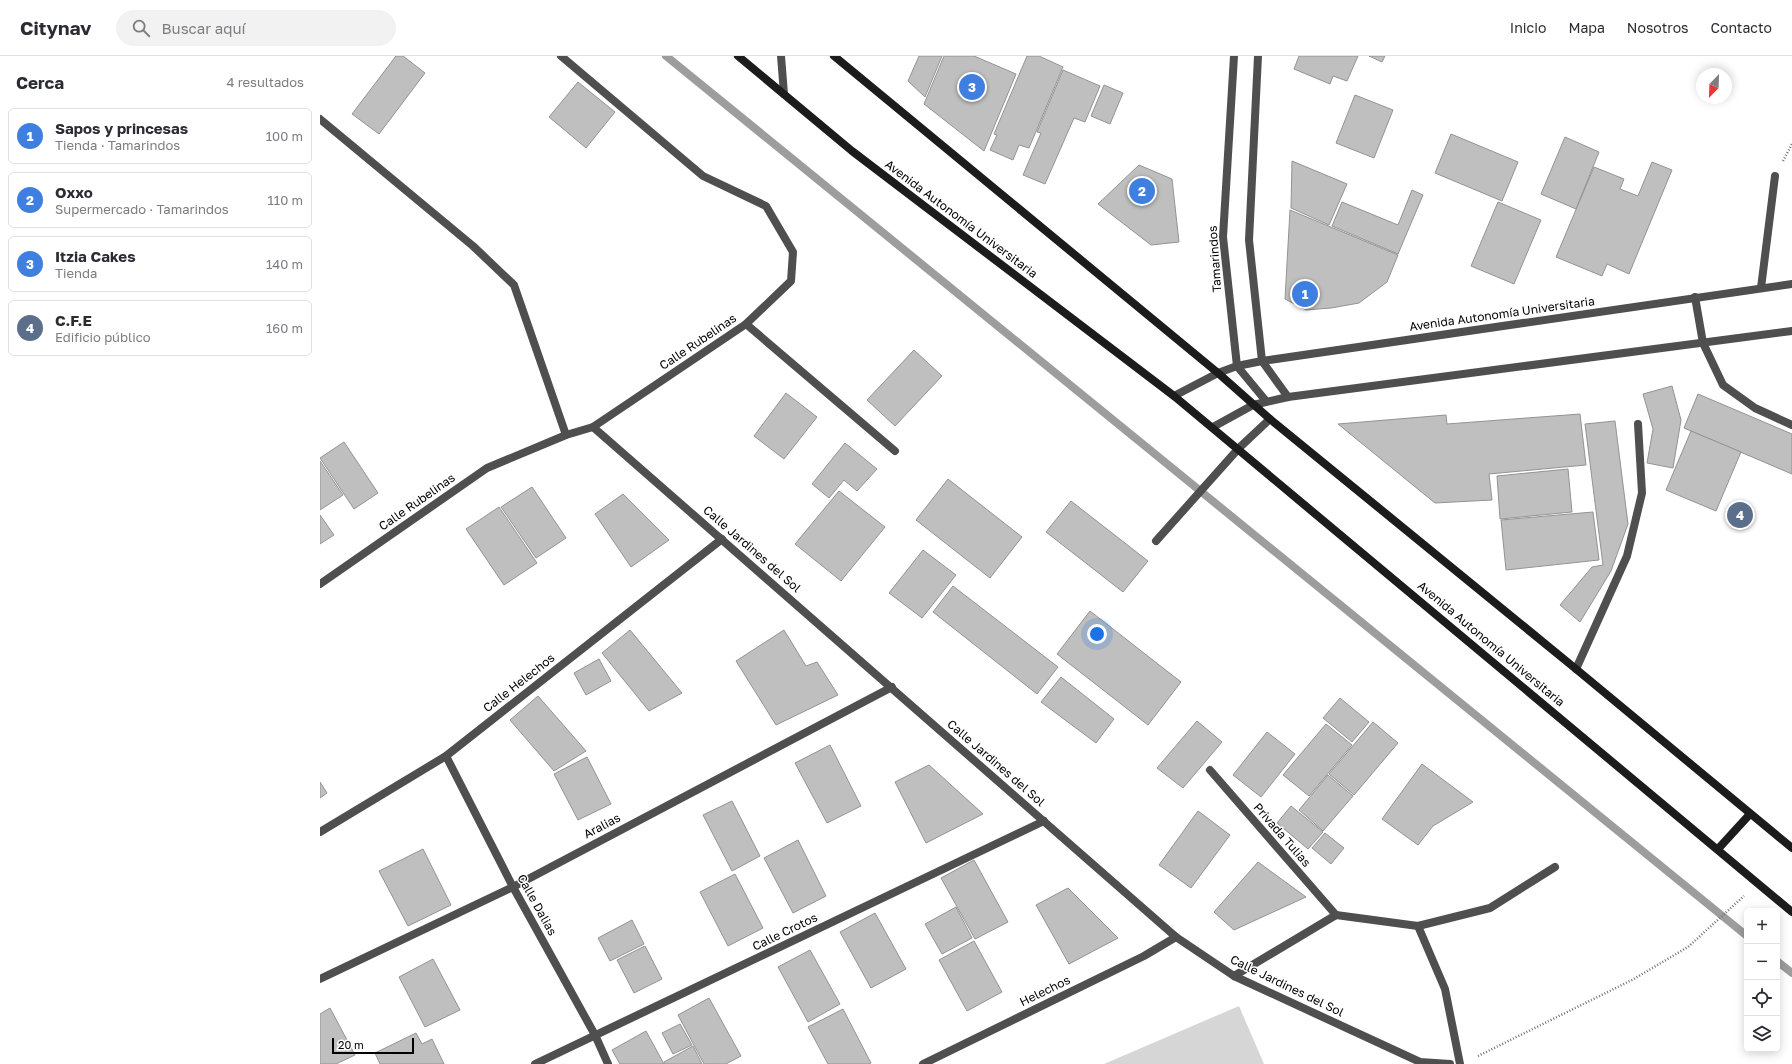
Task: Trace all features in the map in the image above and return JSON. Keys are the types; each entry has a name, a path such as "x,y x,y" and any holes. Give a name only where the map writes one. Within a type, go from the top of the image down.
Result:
{"main road":[{"name":"Avenida Autonomía Universitaria","path":"738,56 852,151 1174,396 1239,448 1792,912"},
{"path":"834,56 1218,373 1253,405 1792,848"},
{"path":"1718,849 1750,814"}],"street":[{"name":"Calle Rubelinas","path":"320,584 487,468 566,435 593,427 746,324 791,281 793,252 766,206 702,176 561,56"},
{"path":"781,56 784,94"},
{"name":"Tamarindos","path":"1234,56 1223,237 1237,366"},
{"path":"1258,56 1249,240 1262,361 1288,397"},
{"path":"320,119 473,246 514,284 566,435"},
{"path":"1761,288 1775,176"},
{"name":"Avenida Autonomía Universitaria","path":"1174,396 1218,373 1237,366 1262,361 1792,284"},
{"path":"1695,297 1703,342 1723,385 1755,408 1792,425"},
{"path":"746,324 896,451"},
{"path":"1213,427 1253,405 1288,397 1792,331"},
{"path":"1237,366 1266,401"},
{"path":"1156,541 1217,475 1239,448 1270,419"},
{"path":"1576,669 1627,556 1642,492 1638,424"},
{"name":"Calle Jardines del Sol","path":"593,427 1176,937 1234,976 1420,1063"},
{"name":"Calle Helechos","path":"320,832 446,756 722,539"},
{"name":"Aralias","path":"320,979 513,887 892,687"},
{"name":"Calle Dalias","path":"446,756 513,887 595,1035 608,1064"},
{"name":"Privada Tulias","path":"1210,770 1336,915"},
{"name":"Calle Crotos","path":"535,1064 1044,821"},
{"path":"1234,976 1336,915 1418,926 1490,908 1555,867"},
{"path":"1418,926 1445,989 1460,1064"},
{"name":"Helechos","path":"923,1064 1144,956 1176,937"},
{"path":"1420,1063 1450,1064"}],"path":[{"path":"1474,1058 1632,980 1688,947 1758,884"}],"shaded area":[{"path":"1239,1006 1264,1064 1104,1064"}],"building":[{"path":"396,56 403,56 425,73 379,134 352,114"},
{"path":"919,56 942,56 925,97 908,81"},
{"path":"944,56 974,56 1016,74 984,151 924,104"},
{"path":"1027,56 1039,56 1063,67 1029,148 1019,145 1013,160 990,150 997,135 994,134"},
{"path":"1299,56 1358,56 1347,81 1333,76 1330,84 1294,69"},
{"path":"1369,56 1385,56 1382,62"},
{"path":"1063,70 1100,86 1085,122 1074,118 1045,184 1023,175 1041,133 1037,132"},
{"path":"578,82 615,112 586,148 549,117"},
{"path":"1104,85 1123,93 1110,124 1091,116"},
{"path":"1355,95 1393,110 1374,158 1336,143"},
{"path":"1451,134 1518,162 1502,201 1435,173"},
{"path":"1565,137 1599,152 1576,209 1541,194"},
{"path":"1292,161 1347,184 1329,225 1291,208"},
{"path":"1652,162 1672,170 1629,274 1607,264 1602,276 1556,257 1594,167 1624,179 1620,189 1638,196"},
{"path":"1139,165 1172,179 1179,242 1151,245 1098,204"},
{"path":"1412,190 1423,195 1398,254 1332,226 1342,202 1398,225"},
{"path":"1498,202 1541,220 1514,284 1471,266"},
{"path":"1290,210 1398,255 1387,282 1359,303 1331,308 1306,310 1285,299"},
{"path":"914,350 942,376 895,426 867,400"},
{"path":"1672,386 1681,420 1673,468 1647,463 1653,429 1643,394"},
{"path":"786,393 817,417 784,459 754,436"},
{"path":"1698,394 1792,434 1792,474 1684,428"},
{"path":"1580,414 1586,465 1489,474 1492,500 1435,503 1338,424 1446,415 1447,424"},
{"path":"1615,421 1628,524 1611,571 1580,622 1560,605 1592,567 1603,565 1585,424"},
{"path":"1691,431 1741,452 1716,511 1666,490"},
{"path":"344,442 378,493 354,509 320,458"},
{"path":"845,443 877,469 857,491 844,480 829,498 812,484"},
{"path":"320,461 343,495 320,510"},
{"path":"1568,469 1572,512 1500,519 1497,476"},
{"path":"948,479 1022,537 990,578 916,520"},
{"path":"532,487 566,538 536,558 501,507"},
{"path":"839,491 885,527 841,581 795,544"},
{"path":"623,494 669,540 631,567 595,514"},
{"path":"1071,501 1148,561 1123,592 1046,532"},
{"path":"499,507 537,563 504,585 466,529"},
{"path":"1593,512 1599,560 1506,570 1501,520"},
{"path":"320,515 334,535 320,544"},
{"path":"923,550 956,575 922,618 889,593"},
{"path":"953,586 1058,667 1037,694 933,612"},
{"path":"1090,611 1181,682 1148,725 1057,654"},
{"path":"630,630 682,693 649,711 602,653"},
{"path":"784,630 806,666 817,662 838,695 776,725 736,661"},
{"path":"599,659 611,681 586,695 574,673"},
{"path":"1061,677 1114,719 1096,743 1041,702"},
{"path":"538,696 586,751 554,771 510,720"},
{"path":"1340,698 1369,722 1352,742 1323,718"},
{"path":"1197,721 1222,742 1183,788 1157,768"},
{"path":"1373,722 1398,743 1354,795 1329,774"},
{"path":"1326,724 1352,745 1309,796 1283,775"},
{"path":"1267,732 1295,754 1261,797 1233,775"},
{"path":"830,745 861,806 827,823 795,763"},
{"path":"587,757 611,804 578,820 554,774"},
{"path":"1422,764 1473,802 1433,826 1418,845 1382,819"},
{"path":"929,765 983,814 926,843 895,782"},
{"path":"1328,775 1353,796 1323,831 1299,810"},
{"path":"320,782 327,793 320,798"},
{"path":"732,801 760,856 732,871 703,815"},
{"path":"1291,806 1323,832 1308,849 1277,823"},
{"path":"1198,811 1230,835 1191,888 1159,865"},
{"path":"1325,833 1344,848 1331,864 1312,848"},
{"path":"798,840 826,896 793,913 764,858"},
{"path":"423,849 451,905 408,926 379,871"},
{"path":"974,860 1008,922 975,939 941,878"},
{"path":"1258,862 1306,897 1234,930 1214,912"},
{"path":"735,874 763,928 728,946 700,892"},
{"path":"1068,888 1118,938 1069,964 1036,905"},
{"path":"956,907 972,938 942,954 925,924"},
{"path":"875,913 906,969 871,988 840,932"},
{"path":"632,920 644,944 610,961 598,938"},
{"path":"974,941 1002,992 967,1011 939,960"},
{"path":"645,946 662,979 634,993 617,960"},
{"path":"810,950 840,1004 808,1022 778,967"},
{"path":"433,959 460,1010 425,1027 399,977"},
{"path":"709,998 741,1056 726,1064 704,1064 678,1015"},
{"path":"330,1008 355,1055 336,1064 320,1064 320,1014"},
{"path":"843,1009 871,1063 869,1064 828,1064 808,1027"},
{"path":"680,1024 692,1045 673,1054 662,1033"},
{"path":"646,1031 664,1064 620,1064 612,1050"},
{"path":"416,1033 422,1044 432,1039 444,1064 380,1064 375,1053"},
{"path":"693,1046 702,1064 665,1064 664,1062"}],"waterway":[{"path":"666,56 1744,934"},
{"path":"1780,963 1792,973"}],"place":[{"name":"Itzia Cakes","path":"972,87"},
{"name":"Oxxo","path":"1142,191"},
{"name":"Sapos y princesas","path":"1305,294"},
{"name":"C.F.E","path":"1740,515"}]}
